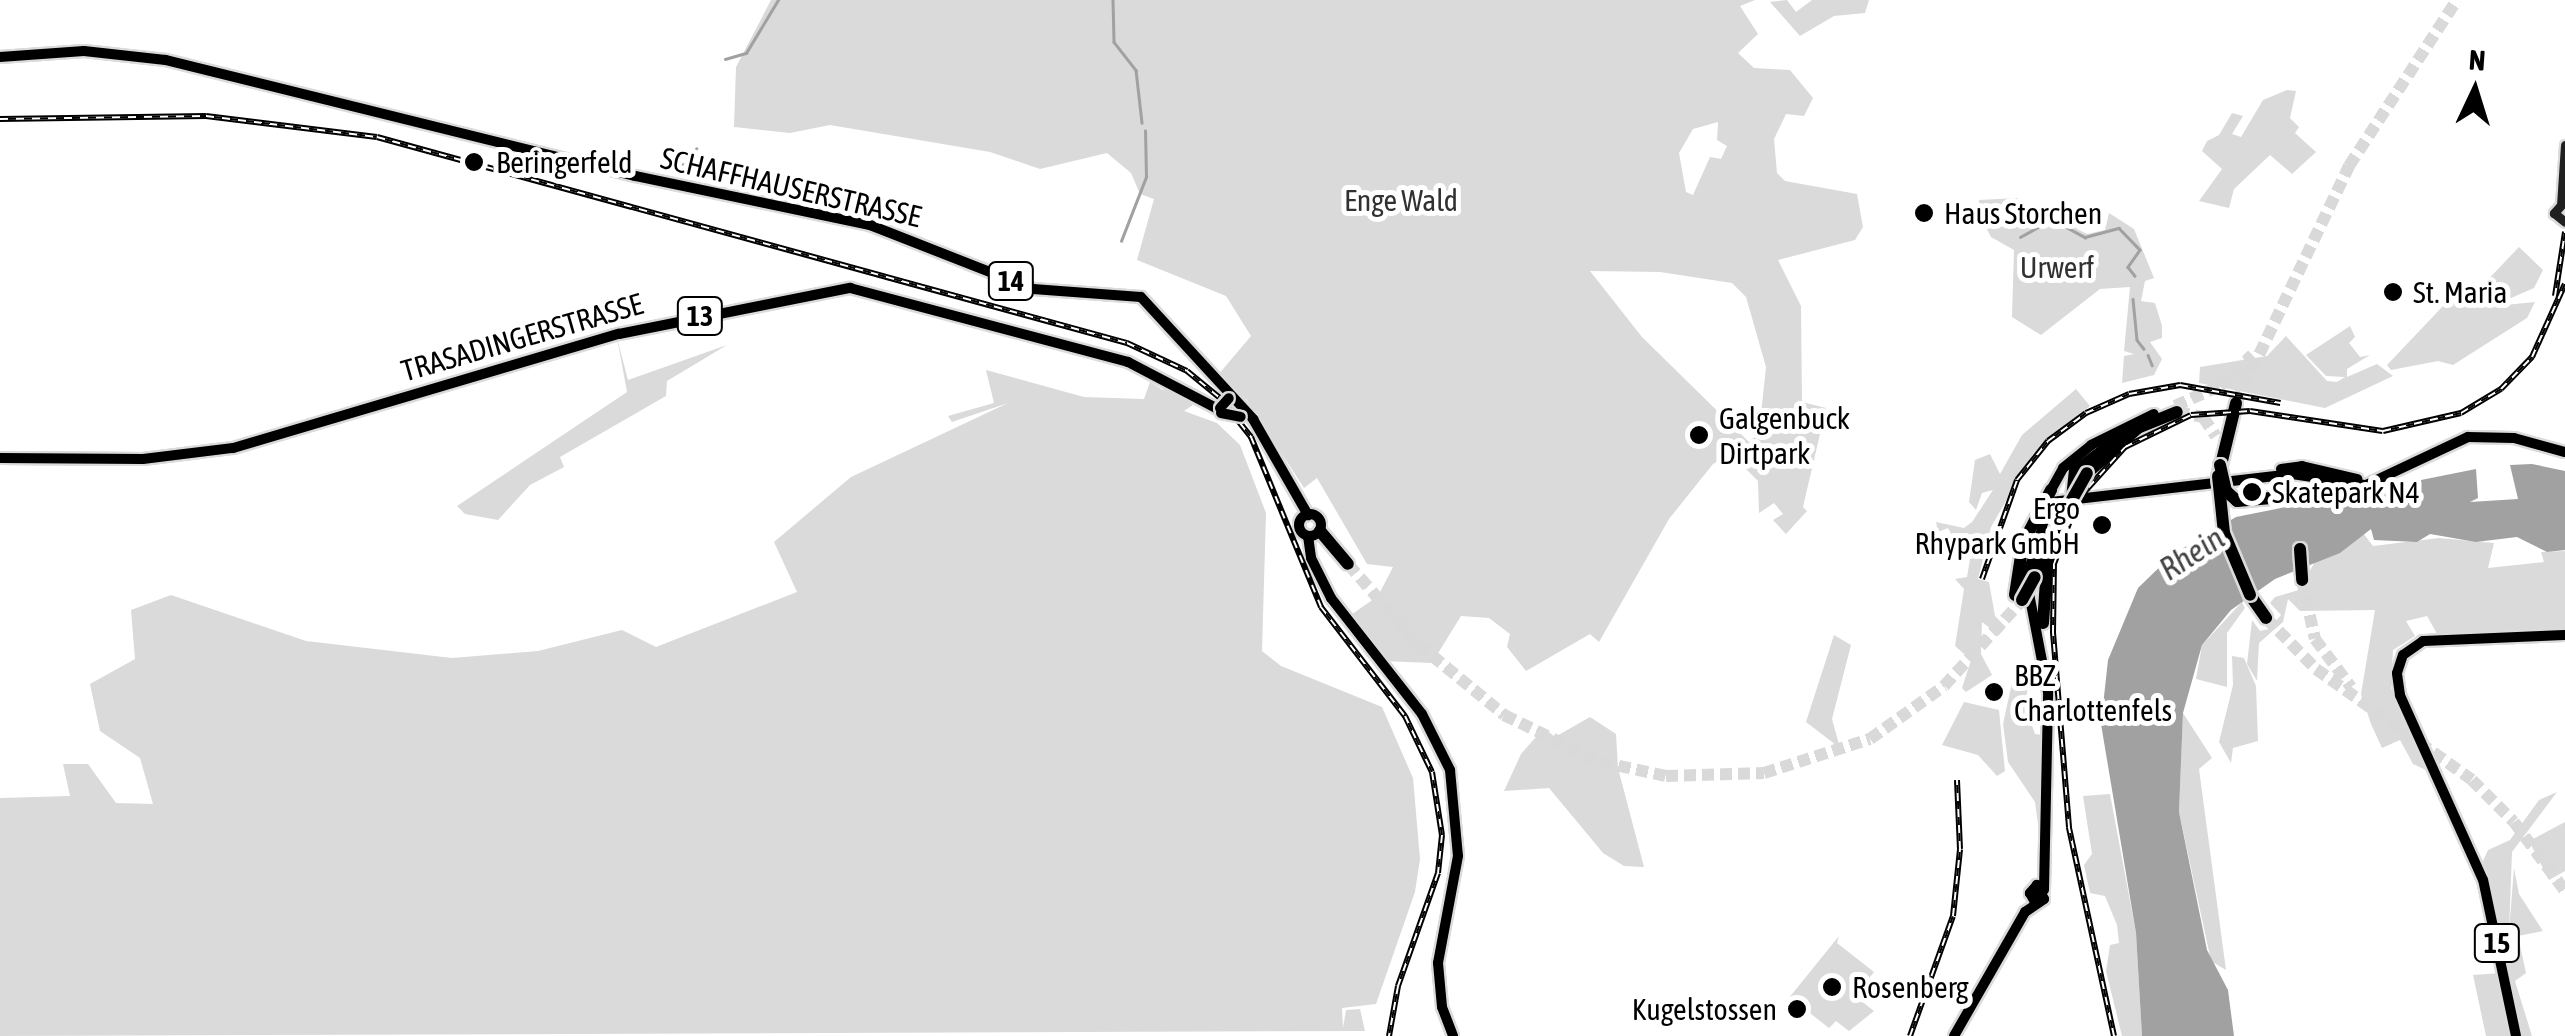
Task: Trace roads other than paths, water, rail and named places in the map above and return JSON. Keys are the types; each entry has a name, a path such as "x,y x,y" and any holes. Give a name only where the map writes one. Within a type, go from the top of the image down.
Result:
{"highway":[{"path":"2236,403 2219,466 2226,491 2236,501 2294,496 2310,478"},
{"path":"2123,433 2176,409 2154,414"},
{"path":"2043,624 2040,566 2048,528 2087,473 2138,423"},
{"path":"2216,436 2228,548 2266,618"},
{"path":"2040,566 2019,600 2020,552 2054,502"},
{"path":"1324,538 1348,564"},
{"path":"2300,549 2302,579"}],"main road":[{"name":"SCHAFFHAUSERSTRASSE","path":"0,57 84,50 166,60 650,180 870,225 1033,289 1141,297 1224,403"},
{"path":"2563,222 2554,213 2563,205 2565,145"},
{"name":"TRASADINGERSTRASSE","path":"0,458 143,459 233,448 620,334 850,288 921,302 1128,362 1224,403"},
{"name":"13","path":"1224,403 1245,415 1261,433 1301,494 1308,514 1318,518 1331,598 1422,714 1450,770 1458,856 1438,963 1452,1036"},
{"name":"13","path":"1224,403 1245,415"},
{"path":"2044,652 2026,578 2073,460 2154,414"},
{"path":"2040,566 2054,502 2074,471 2123,433"},
{"path":"2054,502 2255,476 2343,484 2373,481 2468,437 2514,438 2565,452"},
{"path":"1301,494 1324,515 1324,538"},
{"name":"13","path":"1308,514 1300,524 1324,538"},
{"path":"1954,1036 2035,892 2046,844 2043,624"},
{"name":"15","path":"2516,1036 2483,880 2400,694 2397,674 2404,655 2423,641 2565,636"}],"water":[{"name":"Rhein","path":"2532,464 2565,471 2565,550 2547,552 2517,537 2476,542 2430,534 2417,542 2374,540 2371,529 2340,553 2275,579 2231,610 2202,645 2183,713 2179,812 2207,950 2228,990 2234,1036 2142,1036 2136,933 2101,724 2108,660 2138,588 2173,554 2236,517 2476,469 2478,498 2470,502 2518,499 2510,465"}],"waterway":[{"path":"725,59 746,53 778,0"},
{"path":"1113,0 1114,42 1136,70 1142,123"},
{"path":"1121,241 1146,177 1145,131"},
{"path":"657,168 685,164 696,149"},
{"path":"2020,237 2052,219 2085,237 2119,228 2140,250 2128,267 2135,276"},
{"path":"2133,299 2137,340 2144,349"},
{"path":"2148,355 2152,365"}],"tunnel":[{"path":"2236,403 2349,166 2457,0"},
{"path":"2175,406 2220,386 2252,355"},
{"path":"2177,412 2203,417 2216,436"},
{"path":"1348,564 1418,644 1504,715 1601,762 1666,776 1764,773 1870,739 1944,686 2019,604"},
{"path":"2302,580 2315,639 2351,687"},
{"path":"2266,618 2316,669 2472,780 2514,822 2565,891"}],"railway":[{"path":"0,119 206,116 377,137 1127,343 1187,371 1220,398 1251,437 1321,607 1405,716 1432,772 1442,835 1438,873 1398,986 1389,1036"},
{"path":"2555,296 2565,232"},
{"path":"2114,1036 2069,827 2053,633 2054,564 2078,499 2125,447 2191,415 2250,411 2383,431 2461,413 2501,389 2532,357 2565,284"},
{"path":"1982,579 2017,480 2048,441 2086,413 2129,394 2180,385 2280,403"},
{"path":"1910,1036 1953,916 1960,849 1957,780"}],"place":[{"name":"Beringerfeld","path":"474,162"},
{"name":"Haus Storchen","path":"1924,213"},
{"name":"St. Maria","path":"2393,292"},
{"name":"Galgenbuck Dirtpark","path":"1699,435"},
{"name":"Skatepark N4","path":"2252,492"},
{"name":"Ergo Rhypark GmbH","path":"2102,525"},
{"name":"BBZ Charlottenfels","path":"1994,692"},
{"name":"Rosenberg","path":"1832,987"},
{"name":"Kugelstossen","path":"1797,1009"}],"park label":[{"name":"Enge Wald","path":"1401,200"},
{"name":"Urwerf","path":"2057,267"}]}
